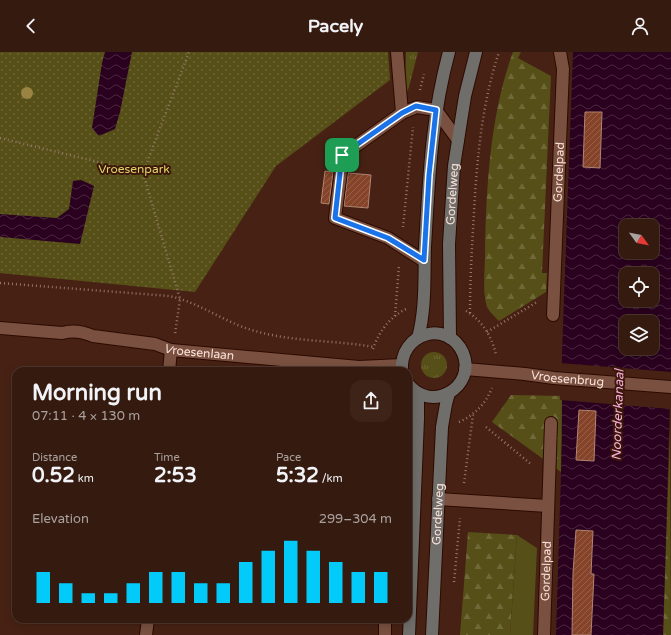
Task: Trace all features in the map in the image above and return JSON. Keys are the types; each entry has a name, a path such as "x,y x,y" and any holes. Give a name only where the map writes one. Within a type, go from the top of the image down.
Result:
{"main road":[{"name":"Gordelweg","path":"418,338 424,310 424,260 429,175 436,110 449,52"},
{"name":"Gordelweg","path":"450,338 450,218 454,166 465,96 476,52"},
{"path":"402,367 404,355 409,345 418,338 428,334 439,334 450,338 462,351 465,369 461,381 449,393 439,397 433,397 418,393 412,388"},
{"name":"Gordelweg","path":"412,459 419,404 418,393"},
{"name":"Gordelweg","path":"432,635 442,427 449,393"},
{"name":"Gordelweg","path":"409,623 409,635"}],"street":[{"path":"397,52 402,113"},
{"name":"Gordelpad","path":"553,314 563,69 560,52"},
{"path":"424,260 388,238 335,218 342,155 402,113 416,106 436,110 458,140"},
{"name":"Vroesenlaan","path":"0,328 62,333 69,331 86,333 93,336 155,344 171,350 359,367"},
{"path":"169,367 171,350"},
{"name":"Vroesenbrug","path":"465,369 554,378 671,387"},
{"name":"Gordelpad","path":"544,635 551,423"},
{"path":"438,499 548,506"},
{"path":"146,635 148,623"},
{"path":"385,623 385,635"}],"path":[{"path":"171,350 175,339 180,299 143,173 189,52"},
{"name":"Gordelweg","path":"488,332 470,313 472,240 479,142 499,52"},
{"path":"0,283 163,296 180,299 252,330 265,334 374,347 384,326 395,316 412,139 416,106 424,72"},
{"path":"0,138 143,173"},
{"path":"496,372 496,355 488,332 554,292"},
{"name":"Gordelweg","path":"454,583 456,552 473,414 482,405"},
{"path":"486,427 549,479"}],"green space":[{"name":"Vroesenpark","path":"0,52 388,52 390,80 276,166 195,292 0,273"},
{"path":"406,52 418,52 405,97"},
{"path":"513,52 521,52 518,58 551,76 542,273 547,273 546,292 499,321 487,307 485,301 484,281 488,178 494,126 505,76"},
{"path":"434,352 443,356 447,365 443,374 434,378 425,374 421,365 425,356"},
{"path":"511,395 562,396 561,472 492,422"},
{"path":"670,404 671,635 663,635 670,430"},
{"path":"468,532 517,535 510,635 460,635"},
{"path":"517,535 537,548 533,635 510,635"}],"water":[{"path":"105,52 132,52 120,112 115,129 99,136 92,128"},
{"name":"Noorderkanaal","path":"573,52 671,52 671,369 663,635 556,635 562,440 562,353"},
{"path":"81,180 94,186 80,244 0,237 0,214 57,218 69,209 73,181"}],"pier":[{"path":"560,363 671,372 671,409 560,400"}],"building":[{"path":"585,112 602,112 600,168 583,167"},
{"path":"325,171 333,172 329,204 321,203"},
{"path":"348,173 371,175 368,208 344,206"},
{"path":"579,410 596,411 594,461 576,460"},
{"path":"576,530 593,531 591,574 594,574 591,635 572,635 573,573"}],"route":[{"path":"416,106 436,110 432,136 424,260 388,238 335,218 342,155 402,113 416,106"}]}
